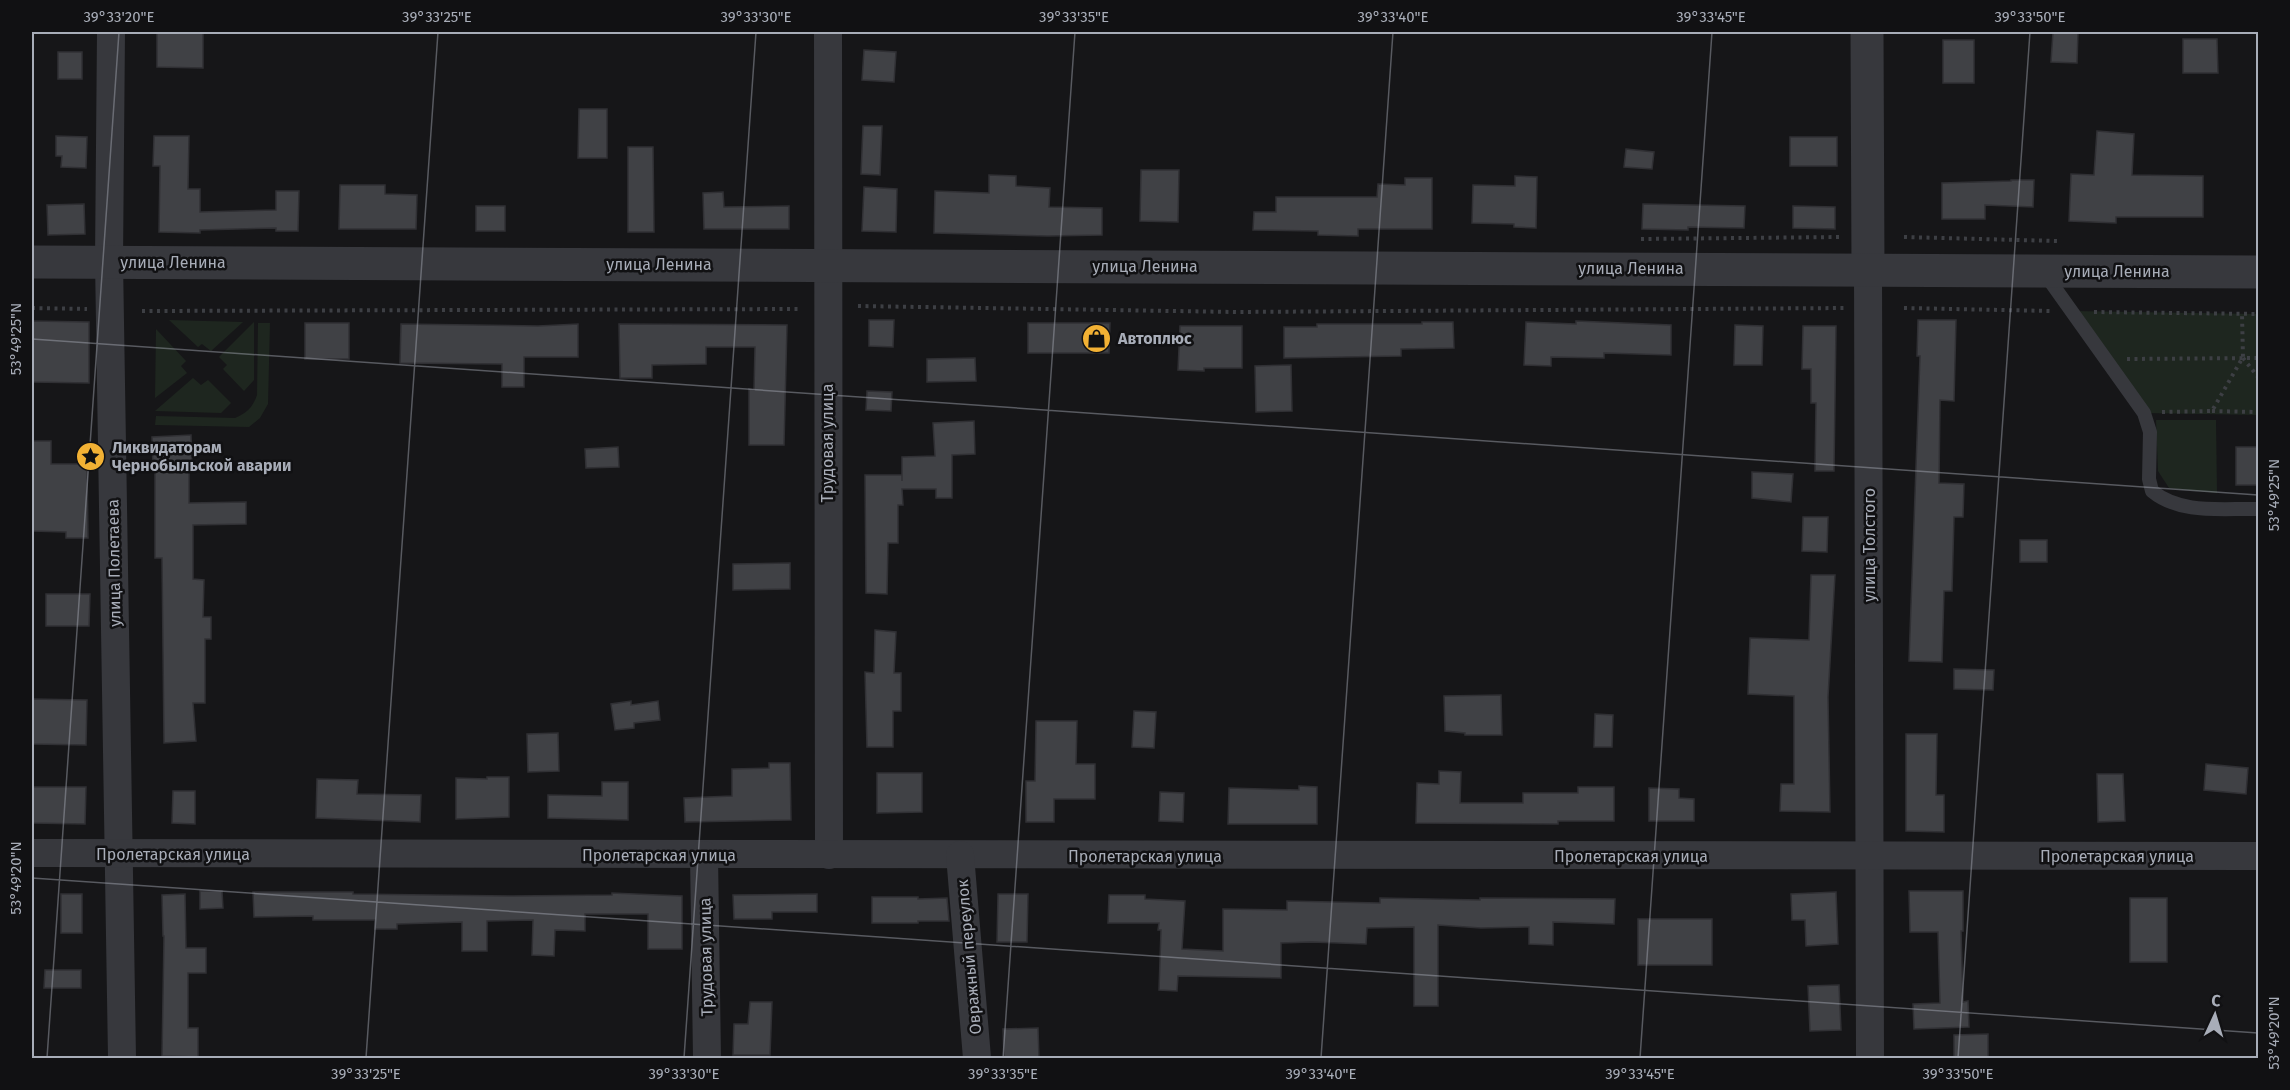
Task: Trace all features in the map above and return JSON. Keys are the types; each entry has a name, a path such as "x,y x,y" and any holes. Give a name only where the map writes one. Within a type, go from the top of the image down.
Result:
{"street":[{"name":"улица Полетаева","path":"111,32 109,261 122,1059"},
{"name":"Трудовая улица","path":"828,32 829,855"},
{"name":"улица Толстого","path":"1867,32 1870,1059"},
{"name":"улица Ленина","path":"32,262 2259,272"},
{"name":"Пролетарская улица","path":"32,854 2259,856"},
{"name":"Трудовая улица","path":"704,855 707,1059"},
{"name":"Овражный переулок","path":"960,855 977,1059"}],"lane":[{"path":"2043,270 2144,412 2150,432 2149,479 2152,491 2171,504 2190,507 2259,508"}],"path":[{"path":"858,306 1236,312 1846,308"},
{"path":"32,308 94,309"},
{"path":"1904,308 2259,314"},
{"path":"142,310 798,309"},
{"path":"2212,411 2243,357 2242,314"},
{"path":"2243,357 2259,377"},
{"path":"2106,360 2259,358"},
{"path":"2144,412 2259,412"}],"shaded area":[{"path":"2072,311 2258,314 2258,415 2144,413"},
{"path":"169,320 243,322 211,351 202,344 198,347"},
{"path":"254,322 254,380 244,391 223,369 227,365 219,357"},
{"path":"258,323 270,323 268,404 260,418 249,427 155,425 156,416 235,418 249,409 257,395"},
{"path":"156,329 186,361 181,366 187,373 155,398"},
{"path":"193,378 201,385 208,380 231,403 221,413 155,411"},
{"path":"2156,420 2216,420 2217,493 2169,488 2158,471"}],"building":[{"path":"157,32 203,32 203,68 157,67"},
{"path":"2053,32 2078,32 2077,63 2051,62"},
{"path":"2183,39 2217,39 2218,73 2183,73"},
{"path":"1943,40 1974,40 1974,83 1943,83"},
{"path":"864,50 896,52 894,82 862,80"},
{"path":"58,52 82,52 82,79 58,79"},
{"path":"579,109 607,109 607,158 578,158"},
{"path":"863,126 882,126 880,175 861,174"},
{"path":"2097,131 2134,134 2132,175 2203,176 2203,217 2116,217 2116,223 2069,221 2071,174 2094,175"},
{"path":"56,136 87,137 86,168 61,167 62,156 56,156"},
{"path":"154,136 189,136 188,189 200,189 200,212 276,210 276,191 299,191 298,231 276,231 276,228 200,230 200,233 159,232 160,166 153,166"},
{"path":"1790,137 1837,137 1837,166 1790,166"},
{"path":"628,147 653,147 654,232 628,232"},
{"path":"1626,149 1654,152 1652,169 1624,167"},
{"path":"1141,170 1179,170 1178,222 1140,221"},
{"path":"989,175 1016,176 1016,186 1050,188 1049,207 1102,208 1102,235 934,233 935,191 989,193"},
{"path":"1515,176 1537,177 1536,228 1514,227 1514,224 1472,223 1473,185 1515,186"},
{"path":"1405,178 1432,178 1432,229 1358,229 1358,236 1318,235 1318,231 1253,230 1254,212 1276,212 1276,197 1377,197 1378,184 1405,185"},
{"path":"2034,180 2033,207 1985,205 1985,219 1942,219 1942,183"},
{"path":"340,185 385,185 385,194 417,195 416,229 339,229"},
{"path":"864,187 897,189 896,232 862,231"},
{"path":"723,192 724,207 789,206 789,229 704,229 703,193"},
{"path":"84,204 85,234 48,235 47,205"},
{"path":"1643,204 1745,206 1744,228 1642,229"},
{"path":"476,206 505,206 505,231 476,231"},
{"path":"1793,206 1835,207 1835,229 1793,228"},
{"path":"869,320 894,320 893,347 869,346"},
{"path":"1918,320 1956,320 1954,401 1940,400 1939,483 1964,484 1963,517 1954,517 1952,591 1944,591 1942,662 1909,661 1920,356 1917,356"},
{"path":"32,321 89,322 89,383 32,382"},
{"path":"1576,321 1671,325 1671,355 1604,353 1604,358 1551,357 1551,366 1524,365 1526,322 1576,324"},
{"path":"1422,322 1453,322 1454,348 1401,349 1401,356 1284,358 1284,327 1317,327 1317,324 1422,324"},
{"path":"305,323 349,323 349,359 305,359"},
{"path":"1028,323 1110,323 1109,353 1028,353"},
{"path":"401,324 538,326 578,324 578,357 524,357 524,387 502,387 502,364 400,363"},
{"path":"619,324 787,325 784,445 749,445 749,389 754,390 755,347 706,347 706,364 652,365 652,378 620,378"},
{"path":"1735,325 1763,326 1762,365 1734,365"},
{"path":"1180,326 1242,326 1242,368 1204,368 1204,371 1178,370"},
{"path":"1803,326 1836,326 1834,471 1815,471 1816,403 1811,403 1811,369 1802,369"},
{"path":"975,358 976,381 927,382 927,359"},
{"path":"1291,365 1292,411 1256,412 1255,366"},
{"path":"867,391 892,392 891,411 866,410"},
{"path":"974,421 975,454 952,455 952,498 936,498 936,489 902,489 903,505 898,505 898,543 888,543 887,594 866,593 865,475 902,475 902,457 935,456 933,423"},
{"path":"191,435 192,467 189,467 189,503 246,502 246,524 193,525 193,579 204,580 203,617 211,617 211,639 205,639 205,703 193,703 196,741 164,743 162,558 155,558 155,468 153,468 152,437"},
{"path":"33,441 51,441 51,464 87,464 88,538 66,538 66,532 32,531"},
{"path":"618,447 619,467 586,468 585,449"},
{"path":"2236,447 2259,447 2259,485 2236,485"},
{"path":"1752,472 1793,474 1791,502 1752,498"},
{"path":"1803,517 1828,517 1827,552 1802,551"},
{"path":"2020,540 2047,540 2047,562 2020,562"},
{"path":"790,563 790,589 733,590 733,564"},
{"path":"1811,575 1835,575 1828,697 1830,812 1780,811 1781,784 1794,784 1794,696 1748,694 1750,638 1809,640"},
{"path":"46,594 90,594 89,626 46,626"},
{"path":"875,630 896,632 894,673 901,673 901,711 893,711 893,747 867,747 865,672 874,673"},
{"path":"1954,669 1994,670 1993,690 1954,689"},
{"path":"1501,695 1502,735 1465,735 1465,733 1445,731 1444,696"},
{"path":"32,699 87,700 86,745 32,744"},
{"path":"631,701 631,705 658,701 660,720 634,723 634,728 615,730 611,704"},
{"path":"1134,711 1156,712 1154,748 1132,747"},
{"path":"1595,714 1613,715 1612,747 1594,747"},
{"path":"1036,721 1077,721 1076,764 1095,764 1095,799 1054,799 1054,822 1026,822 1026,781 1035,781"},
{"path":"558,733 559,771 528,772 527,734"},
{"path":"1906,734 1937,734 1936,795 1944,795 1944,832 1906,831"},
{"path":"769,763 790,763 791,820 685,822 684,798 732,796 732,769 769,768"},
{"path":"2206,764 2248,768 2246,794 2204,790"},
{"path":"1439,771 1461,772 1460,803 1523,803 1523,793 1578,793 1578,787 1614,787 1614,821 1558,821 1558,824 1416,823 1417,783 1439,784"},
{"path":"877,773 922,773 922,812 877,813"},
{"path":"2097,774 2123,774 2125,821 2098,822"},
{"path":"487,777 509,777 509,817 456,819 456,778 487,779"},
{"path":"317,779 358,780 357,794 421,795 420,822 316,818"},
{"path":"602,782 628,782 628,820 548,818 548,795 602,796"},
{"path":"1299,786 1317,787 1317,824 1228,824 1229,788 1299,790"},
{"path":"32,787 86,787 85,824 32,823"},
{"path":"1649,788 1679,789 1679,798 1694,799 1694,821 1649,821"},
{"path":"173,791 195,791 195,824 172,823"},
{"path":"1160,792 1184,793 1183,822 1159,821"},
{"path":"200,891 222,891 223,908 200,909"},
{"path":"1909,891 1963,891 1963,931 1961,931 1963,1002 1968,1001 1969,1027 1914,1029 1913,1004 1940,1003 1938,932 1910,932"},
{"path":"253,892 512,896 612,895 612,893 682,896 682,949 648,949 648,914 585,914 585,931 555,930 554,956 532,955 533,920 487,921 487,951 462,951 462,922 397,924 397,929 375,929 375,920 313,920 313,916 254,917"},
{"path":"1836,892 1838,944 1806,946 1805,920 1792,920 1791,894"},
{"path":"61,894 82,894 82,933 61,933"},
{"path":"185,894 186,948 206,948 206,973 188,973 188,1028 198,1028 198,1057 162,1056 164,936 162,895"},
{"path":"817,894 817,912 772,912 772,919 734,919 733,895"},
{"path":"998,894 1028,894 1027,942 997,942"},
{"path":"1109,895 1145,895 1145,899 1185,901 1182,949 1223,951 1223,909 1287,910 1287,901 1380,903 1380,898 1615,899 1614,924 1553,922 1553,945 1529,944 1529,927 1481,928 1438,925 1438,1006 1414,1006 1414,927 1367,928 1366,944 1281,943 1281,978 1178,976 1177,991 1159,990 1161,930 1158,930 1159,923 1108,923"},
{"path":"872,897 947,898 949,921 872,923"},
{"path":"2130,898 2167,898 2167,962 2130,962"},
{"path":"1638,919 1712,919 1712,965 1638,965"},
{"path":"45,970 81,970 81,988 44,988"},
{"path":"1839,985 1841,1030 1810,1031 1808,986"},
{"path":"750,1002 772,1002 770,1055 733,1055 734,1024 748,1024"},
{"path":"1038,1028 1039,1059 1004,1059 1003,1029"},
{"path":"1988,1034 1988,1059 1954,1059 1954,1035"}],"place":[{"name":"Автоплюс","path":"1097,338"},
{"name":"Ликвидаторам Чернобыльской аварии","path":"91,456"}]}
